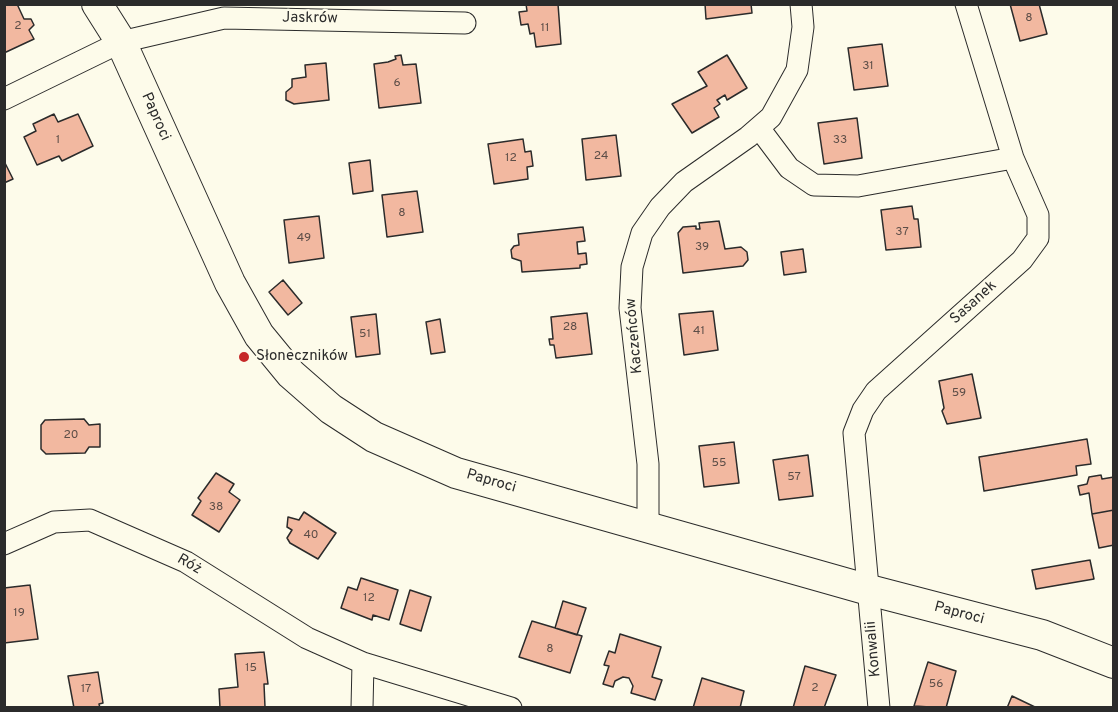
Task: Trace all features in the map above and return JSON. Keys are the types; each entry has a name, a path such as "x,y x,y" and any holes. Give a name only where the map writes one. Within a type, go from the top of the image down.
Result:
{"street":[{"name":"Paproci","path":"97,4 121,42 230,283 260,335 291,374 332,409 374,437 446,468 869,591 1042,635 1113,663"},
{"name":"Kaczeńców","path":"648,527 648,464 630,308 632,267 642,233 660,207 684,182 771,117 797,70 803,27 801,4"},
{"name":"Sasanek","path":"869,591 855,434 863,410 876,391 1022,260 1038,238 1038,215 1013,158 966,4"},
{"name":"Jaskrów","path":"121,42 224,18 465,23"},
{"path":"4,99 121,42"},
{"path":"759,128 789,168 814,185 858,186 1013,158"},
{"name":"Róż","path":"4,544 54,522 90,520 186,562 307,638 363,663 511,708"},
{"name":"Konwalii","path":"869,591 879,708"},
{"path":"362,708 363,663"}],"building":[{"path":"4,4 17,4 24,19 31,19 34,25 29,30 34,39 4,53"},
{"path":"526,4 558,4 561,44 536,47 534,33 530,34 528,24 521,25 519,12 527,11"},
{"path":"705,4 751,4 752,13 706,19"},
{"path":"1010,4 1039,4 1047,34 1020,41"},
{"path":"882,44 888,86 854,90 848,48"},
{"path":"401,55 403,65 416,64 421,103 379,108 374,64 388,62 396,59 395,56"},
{"path":"727,55 747,88 727,100 725,95 717,100 720,104 714,108 719,117 692,133 672,104 707,86 698,72"},
{"path":"326,63 329,100 294,104 286,100 286,92 292,87 292,79 306,77 305,65"},
{"path":"54,114 58,122 78,114 93,146 62,161 59,156 37,165 24,137 36,131 33,124"},
{"path":"857,118 862,158 824,164 818,123"},
{"path":"616,135 621,176 586,180 582,139"},
{"path":"523,139 525,152 531,151 533,166 527,167 528,179 494,184 488,144"},
{"path":"370,160 373,191 353,194 349,163"},
{"path":"4,161 13,179 4,183"},
{"path":"417,191 423,232 387,237 382,195"},
{"path":"912,206 914,219 918,219 921,247 886,250 881,210"},
{"path":"319,216 324,258 289,263 284,220"},
{"path":"719,221 725,249 741,247 747,252 748,260 743,266 683,273 678,233 683,227 696,226 696,229 700,229 699,223"},
{"path":"583,227 585,241 577,242 578,254 586,253 587,264 580,265 580,268 522,272 521,261 512,258 511,250 514,246 519,245 518,234"},
{"path":"803,249 806,272 784,275 781,252"},
{"path":"283,280 302,303 288,315 269,292"},
{"path":"713,311 718,350 684,355 679,314"},
{"path":"587,313 592,354 556,358 554,345 550,345 549,339 553,339 551,317"},
{"path":"376,314 380,354 356,357 351,317"},
{"path":"440,319 445,352 431,354 426,322"},
{"path":"972,374 981,418 947,424 942,411 944,408 939,381"},
{"path":"84,419 89,425 100,424 100,447 89,447 85,453 46,454 41,449 41,425 45,420"},
{"path":"1087,439 1091,464 1076,466 1077,475 984,491 979,457"},
{"path":"734,442 739,483 704,487 699,446"},
{"path":"808,455 813,496 779,500 773,460"},
{"path":"216,473 234,484 229,492 240,500 219,532 192,515 201,501 198,498"},
{"path":"1101,475 1102,479 1114,477 1114,510 1092,514 1089,493 1080,495 1078,486 1087,484 1089,477"},
{"path":"1114,510 1114,545 1099,548 1092,514"},
{"path":"304,512 336,533 318,559 290,543 287,538 292,530 287,527 288,517 299,520"},
{"path":"1090,560 1094,579 1036,589 1032,570"},
{"path":"361,578 398,590 389,620 373,615 372,620 341,608 348,587 357,590"},
{"path":"30,585 38,639 4,643 4,588"},
{"path":"410,590 431,597 421,631 400,624"},
{"path":"563,601 586,608 577,635 555,628"},
{"path":"532,621 582,636 570,673 519,657"},
{"path":"620,634 661,647 652,677 662,680 655,700 631,693 633,686 629,678 623,677 615,681 613,687 603,684 609,666 604,665 609,651 615,653"},
{"path":"264,652 268,684 264,684 265,707 220,708 219,689 238,687 235,654"},
{"path":"928,662 956,671 946,708 914,706"},
{"path":"805,666 836,675 824,708 793,708"},
{"path":"98,672 103,703 99,704 100,708 74,708 68,676"},
{"path":"702,678 744,691 740,708 693,708"},
{"path":"1012,696 1037,708 1007,708"}],"place":[{"name":"Słoneczników","path":"244,357"}]}
